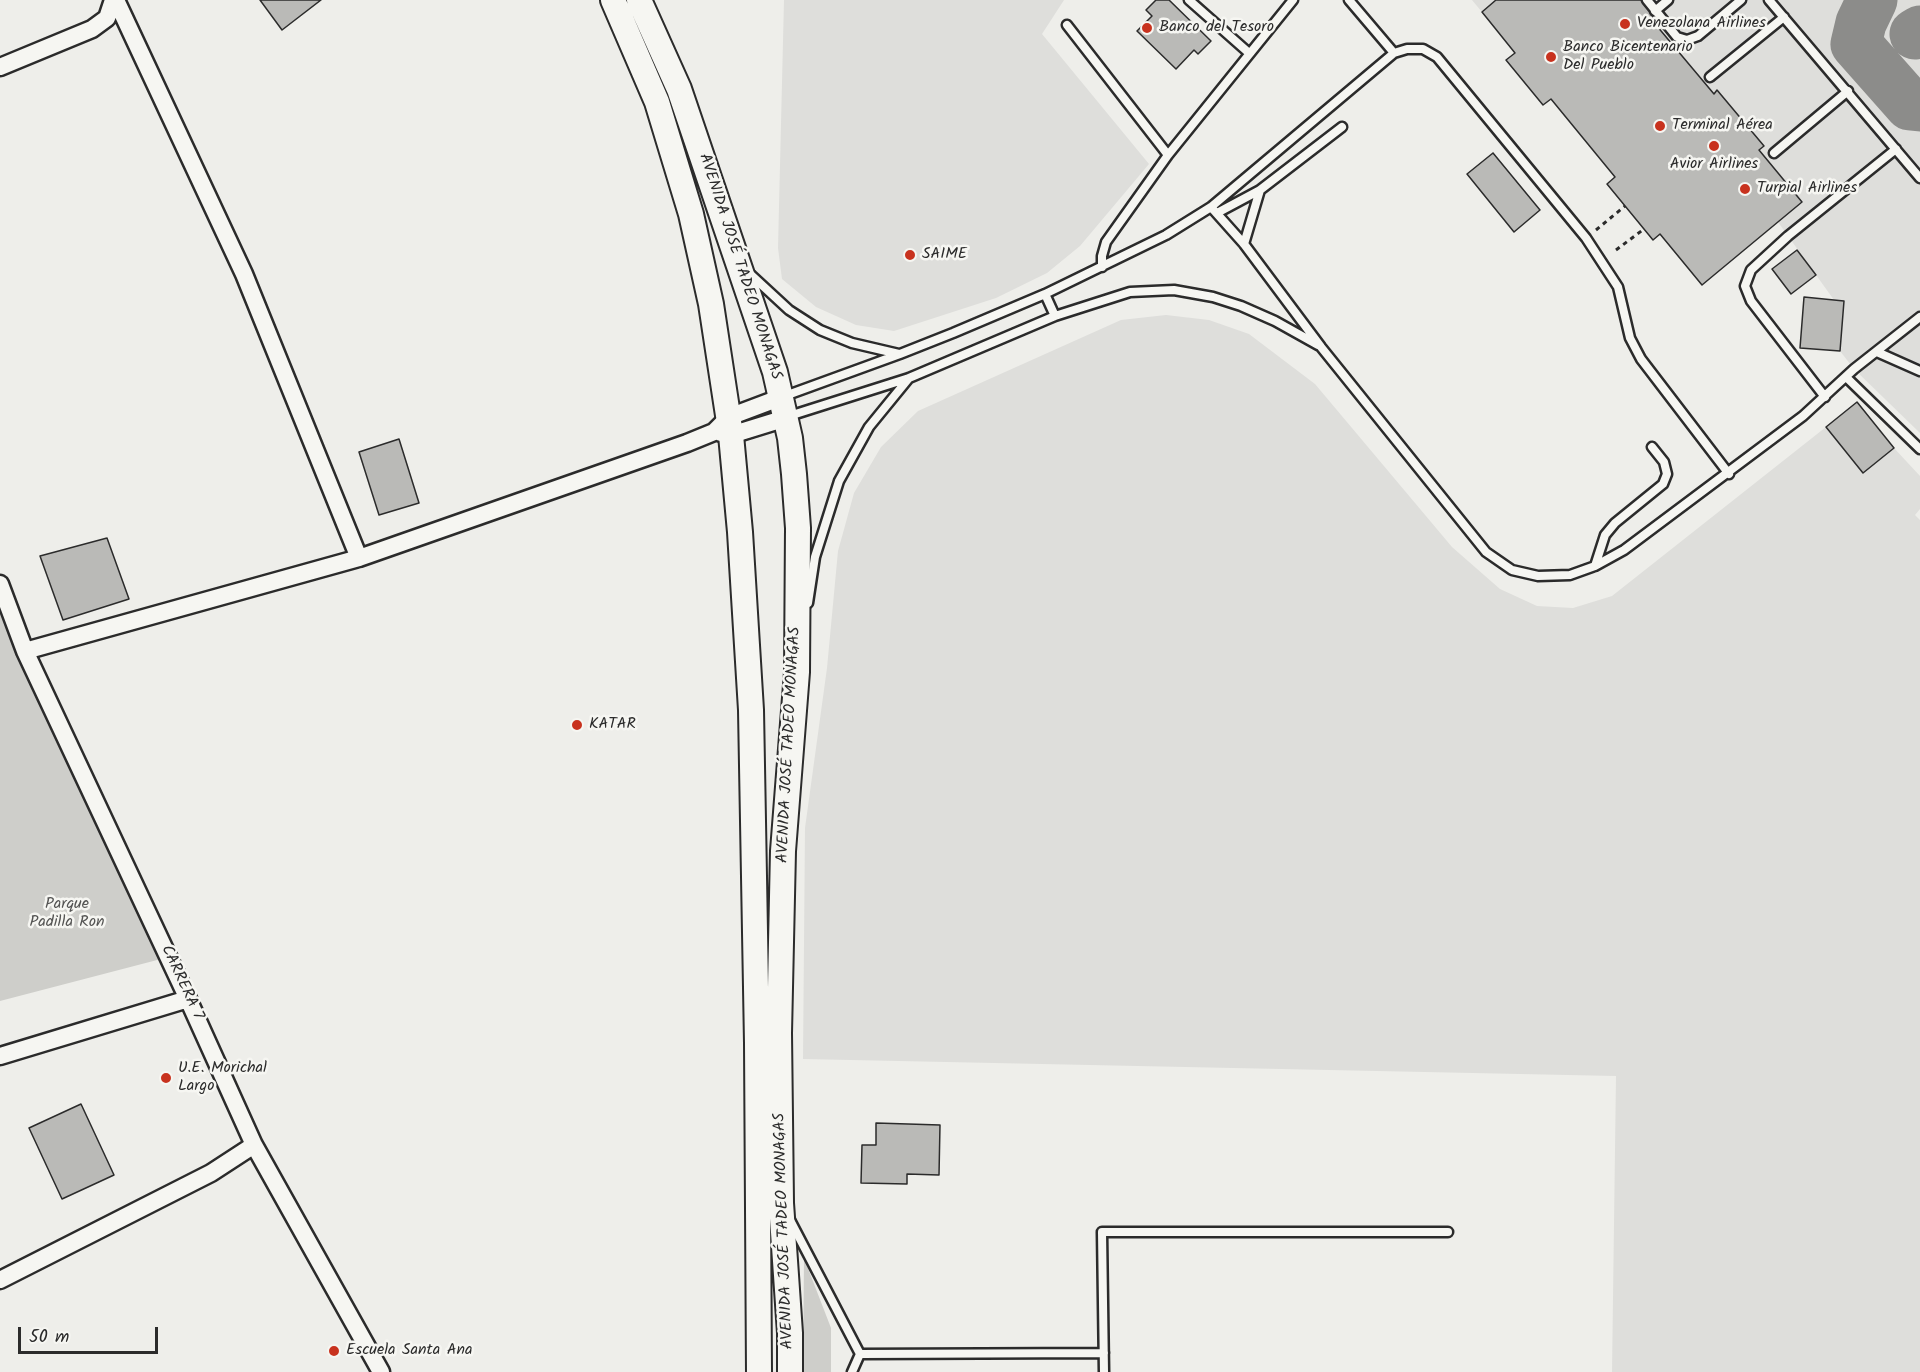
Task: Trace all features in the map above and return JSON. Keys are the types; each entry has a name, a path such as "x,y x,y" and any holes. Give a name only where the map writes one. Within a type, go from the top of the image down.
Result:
{"main road":[{"name":"AVENIDA JOSÉ TADEO MONAGAS","path":"613,0 657,102 691,214 711,304 740,542 750,710 757,1043 759,1372"},
{"name":"AVENIDA JOSÉ TADEO MONAGAS","path":"639,0 679,89 739,264 784,407 794,474 798,528 797,672 783,851 779,1033 781,1203 790,1333 790,1372"}],"street":[{"path":"0,67 92,29 107,18 115,0"},
{"path":"115,0 244,274 360,558"},
{"path":"25,651 360,558 784,407"},
{"name":"CARRERA 7","path":"0,584 25,651 254,1145 381,1372"},
{"path":"0,1056 188,999"},
{"path":"0,1280 211,1173 254,1145"}],"lane":[{"path":"1189,0 1249,52"},
{"path":"1102,267 1106,242 1168,155 1293,0"},
{"path":"1350,0 1394,53"},
{"path":"1647,0 1677,37 1687,40 1698,36 1741,0"},
{"path":"1655,11 1668,0"},
{"path":"1769,0 1920,178"},
{"path":"1710,77 1784,17"},
{"path":"1067,25 1168,155"},
{"path":"1214,210 1394,53 1407,48 1423,49 1437,57 1586,238 1617,287 1630,338 1641,359 1729,474"},
{"path":"1774,153 1848,91"},
{"path":"784,407 900,354 1045,294 1166,236 1214,210 1260,190 1342,127"},
{"path":"1825,397 1751,301 1745,286 1751,270 1896,149"},
{"path":"1244,244 1260,190"},
{"path":"1214,210 1244,244 1321,347 1486,552 1512,570 1538,576 1570,575 1595,566 1624,550 1729,474 1920,317"},
{"path":"739,264 789,310 820,330 852,343 900,354"},
{"path":"784,407 909,378 1055,316 1130,292 1174,290 1213,297 1275,321 1321,347"},
{"path":"1045,294 1055,316"},
{"path":"1877,352 1920,371"},
{"path":"1846,377 1920,449"},
{"path":"797,672 815,557 839,481 869,427 909,378"},
{"path":"1595,566 1605,535 1615,523 1663,484 1667,474 1664,462 1652,447"},
{"path":"781,1203 860,1354"},
{"path":"1104,1372 1102,1232 1448,1232"},
{"path":"860,1354 1104,1353"},
{"path":"852,1372 860,1354"}],"path":[{"path":"1595,231 1625,206"},
{"path":"1616,250 1644,229"}],"shaded area":[{"path":"784,0 1064,0 1042,34 1149,164 1080,246 1047,273 996,298 894,331 856,325 816,307 782,279 778,248"},
{"path":"1472,0 1920,0 1920,433 1854,369 1840,351 1834,300 1778,222 1702,285 1660,235 1653,240 1607,184 1615,177 1551,99 1543,105 1506,60 1515,52"},
{"path":"1166,315 1209,320 1249,334 1315,384 1452,547 1500,589 1537,606 1573,608 1612,596 1826,427 1863,473 1894,448 1920,476 1920,509 1915,515 1920,520 1920,1372 1612,1372 1616,1076 803,1059 805,828 827,668 838,551 854,493 881,447 918,411 1121,320"}],"green space":[{"name":"Parque Padilla Ron","path":"0,601 161,959 0,1001"},
{"path":"804,1258 831,1328 831,1372 803,1372"}],"building":[{"path":"260,0 321,0 282,30"},
{"path":"1156,0 1169,0 1211,41 1198,54 1194,50 1176,69 1137,31 1152,16 1146,10"},
{"name":"Terminal Aérea","path":"1496,0 1641,0 1654,16 1651,19 1714,94 1717,90 1764,146 1759,150 1802,202 1702,285 1660,234 1653,240 1607,184 1615,177 1551,99 1543,105 1506,60 1515,53 1482,12"},
{"path":"1493,153 1540,210 1514,232 1467,174"},
{"path":"1797,250 1816,275 1791,294 1772,269"},
{"path":"1804,297 1844,301 1840,351 1800,348"},
{"path":"1857,402 1894,448 1863,473 1826,427"},
{"path":"399,439 419,503 379,515 359,452"},
{"path":"107,538 129,599 63,620 40,556"},
{"path":"81,1104 114,1175 62,1199 29,1128"},
{"path":"876,1123 940,1125 939,1175 907,1174 907,1184 861,1183 862,1145 876,1145"}],"taxiway":[{"path":"1872,0 1861,23 1856,44 1910,105 1920,106"},
{"path":"1915,34 1920,31"}],"place":[{"name":"Venezolana Airlines","path":"1625,24"},
{"name":"Banco del Tesoro","path":"1147,28"},
{"name":"Banco Bicentenario Del Pueblo","path":"1551,57"},
{"name":"Terminal Aérea","path":"1660,126"},
{"name":"Avior Airlines","path":"1714,146"},
{"name":"Turpial Airlines","path":"1745,189"},
{"name":"SAIME","path":"910,255"},
{"name":"KATAR","path":"577,725"},
{"name":"U.E. Morichal Largo","path":"166,1078"},
{"name":"Escuela Santa Ana","path":"334,1351"}]}
